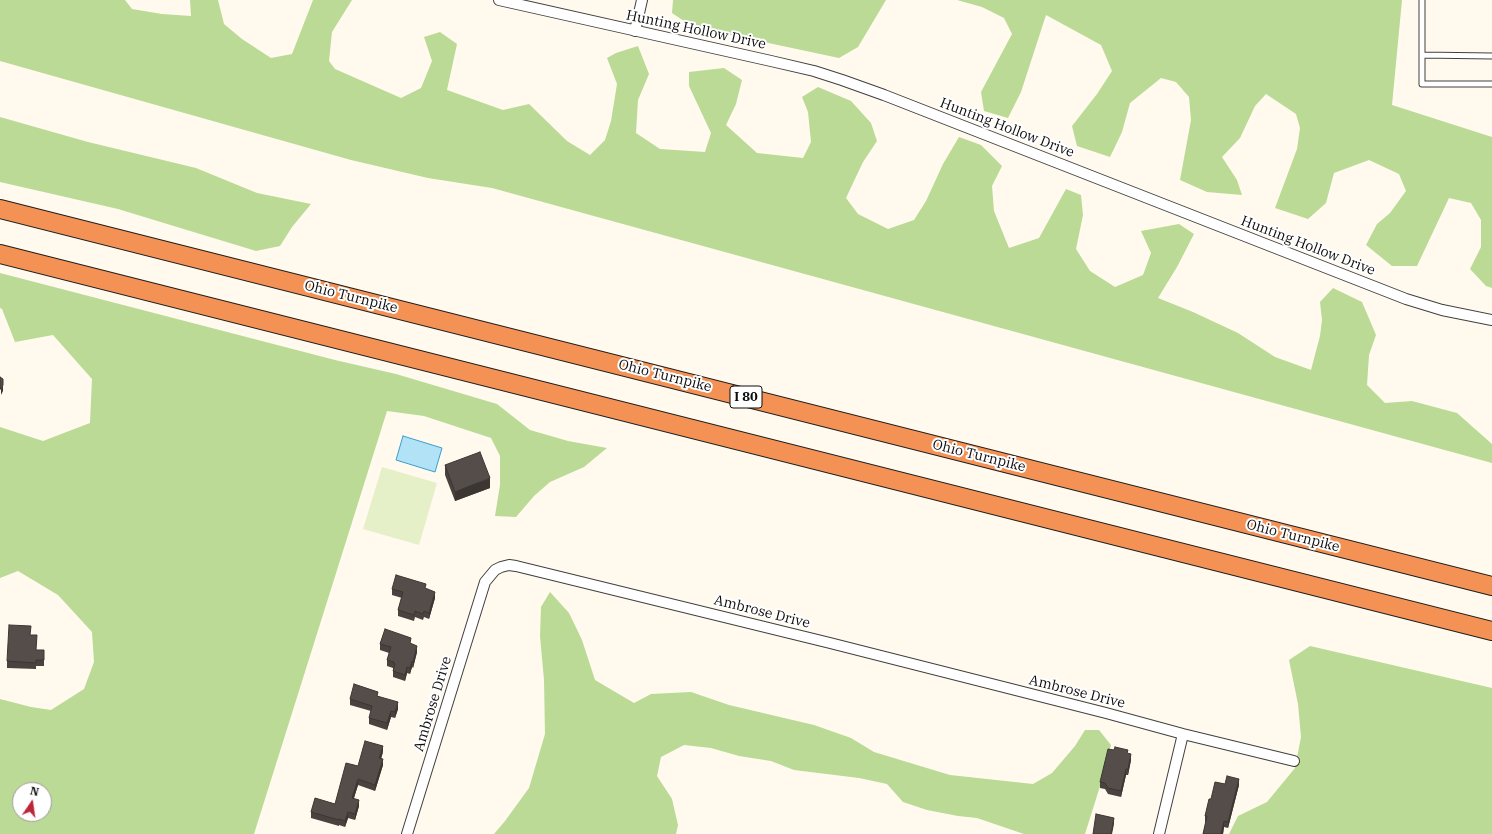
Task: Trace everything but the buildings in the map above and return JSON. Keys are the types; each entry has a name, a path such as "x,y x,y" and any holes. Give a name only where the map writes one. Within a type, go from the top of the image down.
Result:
{"highway":[{"name":"Ohio Turnpike","path":"0,209 1492,586"},
{"path":"0,254 1492,631"}],"street":[{"name":"Hunting Hollow Drive","path":"500,0 778,63 842,80 884,95 1406,299 1442,310 1492,320"},
{"path":"635,31 642,0"},
{"name":"Ambrose Drive","path":"407,834 485,582 495,570 508,565 830,643 1294,761"},
{"path":"1159,834 1183,734"}],"lane":[{"path":"1422,0 1422,84 1492,84"},
{"path":"1422,55 1492,56"}],"green space":[{"path":"0,0 125,0 132,9 162,14 191,16 190,0 218,0 224,24 242,39 271,58 292,54 313,0 352,0 332,32 329,61 335,69 401,98 421,88 432,61 424,37 440,32 457,44 447,90 503,110 529,104 567,141 590,155 605,140 611,121 617,84 607,58 616,53 638,46 649,74 638,100 636,133 660,149 705,152 711,133 689,86 689,72 724,68 742,80 736,104 726,125 757,153 803,158 811,142 808,112 802,97 818,87 851,101 871,123 877,141 863,162 846,198 858,214 888,229 914,220 926,201 943,164 959,137 981,145 1002,166 992,186 994,211 1009,248 1039,238 1066,189 1081,195 1083,215 1076,249 1090,271 1115,287 1143,275 1151,253 1141,231 1179,224 1194,234 1177,267 1158,298 1193,312 1238,333 1275,357 1311,370 1320,336 1322,320 1320,302 1333,288 1362,302 1376,335 1369,355 1367,385 1385,403 1412,401 1457,413 1492,444 1492,463 492,188 428,178 351,160 0,61"},
{"path":"673,0 886,0 858,47 839,58 693,27 672,13"},
{"path":"957,0 1402,0 1392,105 1492,137 1492,288 1486,286 1470,269 1481,247 1481,220 1471,203 1449,198 1417,266 1392,266 1366,245 1377,224 1390,213 1406,191 1399,174 1369,160 1334,173 1326,203 1308,219 1275,208 1297,149 1300,128 1296,114 1266,94 1255,106 1240,138 1222,157 1237,180 1242,195 1207,192 1180,180 1191,120 1189,97 1176,82 1161,78 1130,103 1122,132 1110,157 1077,146 1072,126 1097,94 1112,71 1101,45 1046,15 1021,92 1008,118 984,111 981,92 1012,34 1004,18 982,7"},
{"path":"0,117 88,142 196,168 257,193 311,204 292,227 280,246 256,251 118,209 0,182"},
{"path":"0,273 335,360 396,374 497,404 530,430 568,441 607,448 584,467 550,482 534,496 516,517 495,516 500,485 500,456 491,438 424,416 387,411 254,834 0,834 0,699 31,707 51,710 84,689 94,662 92,632 58,595 18,571 0,578 0,427 43,441 90,423 92,379 53,335 15,342 2,309 0,308"},
{"path":"382,467 437,483 419,545 363,529"},
{"path":"550,592 569,613 582,640 595,680 634,703 651,694 691,692 729,705 814,725 851,738 874,752 950,775 1033,784 1052,773 1075,746 1085,730 1099,730 1111,745 1085,834 1024,834 977,818 927,810 903,802 887,784 859,778 794,770 771,761 739,756 711,748 684,745 661,757 657,776 672,799 678,825 676,834 494,834 529,788 545,734 544,680 540,636 541,607"},
{"path":"1310,646 1492,688 1492,834 1229,834 1238,816 1267,802 1295,768 1301,737 1298,704 1289,660"}],"water":[{"path":"403,436 442,448 435,472 396,460"}]}
